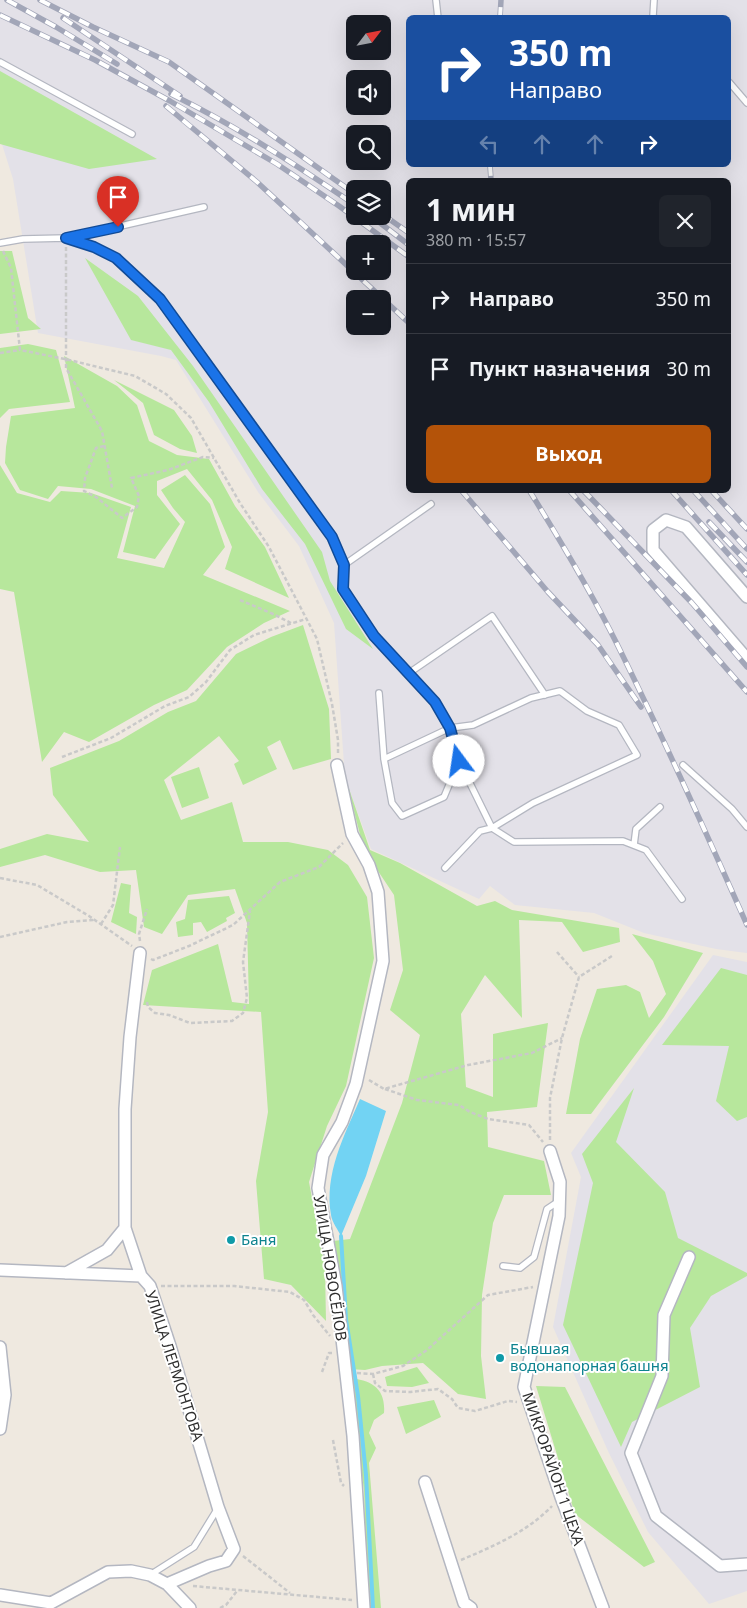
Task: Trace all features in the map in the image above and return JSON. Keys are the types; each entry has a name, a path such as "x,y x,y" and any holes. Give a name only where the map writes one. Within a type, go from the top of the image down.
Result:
{"street":[{"path":"747,597 686,527 666,520 652,530 653,550 747,659"},
{"name":"УЛИЦА НОВОСЁЛОВ","path":"337,764 352,834 368,866 378,892 383,961 358,1074 342,1122 324,1155 318,1188 336,1286 352,1436 364,1604"},
{"name":"УЛИЦА ЛЕРМОНТОВА","path":"140,953 130,1037 125,1109 125,1228 142,1276 150,1286 218,1507 234,1549"},
{"name":"МИКРОРАЙОН 1 ЦЕХА","path":"550,1151 560,1182 559,1216 524,1387 561,1498 604,1608"},
{"path":"66,1273 107,1250 125,1228"},
{"path":"689,1257 664,1315 662,1376 631,1453 656,1516 720,1566 747,1564"},
{"path":"0,1270 142,1276"},
{"path":"0,1347 5,1395 0,1429"},
{"path":"425,1482 464,1603 471,1608"},
{"path":"168,1584 209,1566 226,1561 234,1549"},
{"path":"0,1595 51,1603 108,1572 131,1571 150,1575 168,1584 190,1608"}],"lane":[{"path":"436,0 438,15"},
{"path":"654,0 654,15"},
{"path":"0,62 132,134"},
{"path":"731,84 747,103"},
{"path":"0,244 22,239 66,238 204,208"},
{"path":"66,238 94,247 116,258 160,299 332,537 344,565 343,589 374,636 435,702 450,728 459,761 492,828 514,842 623,841 634,845 646,850 682,899"},
{"path":"344,565 431,504"},
{"path":"409,673 492,616 545,695"},
{"path":"379,692 384,759 392,803 402,816 444,797 459,761"},
{"path":"384,759 450,728 473,725 531,698 560,692 587,711 619,724 637,754 533,803 492,828 480,831 445,868"},
{"path":"683,765 732,809 747,827"},
{"path":"634,845 636,829 660,807"},
{"path":"503,1266 520,1268 534,1257 547,1209 559,1201"},
{"path":"150,1575 194,1546 218,1507"}],"path":[{"path":"66,238 66,368 102,431 112,488"},
{"path":"0,244 11,268 20,350"},
{"path":"0,353 20,350 135,376 166,394 191,418 240,503 269,547 317,639 338,740 337,764"},
{"path":"104,446 96,448 85,478 84,491 122,518 137,507 139,496 131,478 168,470 203,457 214,458"},
{"path":"240,600 291,624"},
{"path":"62,757 111,738 165,706 189,697 206,682 230,650 254,635 306,619"},
{"path":"0,878 37,885 101,924 140,953 153,960 189,946 233,925 280,882 319,867 352,834"},
{"path":"101,924 113,905 120,847"},
{"path":"140,953 139,934 147,909"},
{"path":"154,1013 169,1014 190,1023 232,1021 243,1013 247,998 243,962 250,910"},
{"path":"0,936 67,922 94,920"},
{"path":"557,952 579,977"},
{"path":"550,1151 550,1098 562,1038 579,977 612,956"},
{"path":"384,1089 468,1065 532,1053 562,1038"},
{"path":"358,1074 384,1089 417,1100 459,1104 470,1112 488,1119 529,1125 550,1151"},
{"path":"363,1374 373,1374 403,1366 427,1350 488,1295 545,1285"},
{"path":"150,1286 234,1286 290,1292 304,1300 313,1315 331,1337 340,1336"},
{"path":"322,1372 329,1353 343,1350"},
{"path":"373,1374 375,1383 385,1391 410,1392 438,1389 452,1399 458,1408 475,1411 508,1401 530,1404"},
{"path":"333,1440 341,1483 357,1499"},
{"path":"451,1565 498,1544 539,1519 561,1498"},
{"path":"234,1549 291,1594"},
{"path":"187,1586 291,1594 364,1604"},
{"path":"220,1608 226,1606 237,1591"}],"shaded area":[{"path":"0,0 747,0 747,953 716,949 644,933 594,913 515,905 490,886 479,899 371,849 345,778 334,623 299,546 258,492 176,360 38,333 13,179 0,138"},
{"path":"713,955 747,962 747,1591 709,1604 648,1532 608,1451 553,1327 581,1177 571,1153"}],"green space":[{"path":"0,71 157,159 89,169 0,144"},
{"path":"0,251 12,251 28,318 41,329 0,334"},
{"path":"85,258 138,296 193,366 322,552 330,581 373,649 346,629 305,544 262,489 209,402 171,350 131,340"},
{"path":"28,344 56,350 70,402 9,409 0,418 0,348"},
{"path":"64,356 117,386 137,405 149,441 177,455 209,459 235,506 265,547 289,598 225,569 232,547 212,500 187,469 157,481 157,495 180,524 155,559 123,552 135,506 91,489 58,486 48,499 20,490 5,463 11,416 75,408"},
{"path":"114,380 174,410 192,436 197,453 180,449 154,435 143,403"},
{"path":"0,465 17,493 50,502 61,491 91,493 131,507 117,558 164,568 185,522 161,490 185,475 210,504 225,547 203,575 290,611 264,623 227,647 187,690 154,705 89,742 64,732 42,762 14,592 0,589"},
{"path":"303,625 329,709 331,759 293,770 280,740 267,747 277,769 243,785 234,764 239,761 219,736 164,780 181,820 232,802 243,842 288,842 328,850 348,865 367,897 374,958 346,1086 327,1126 309,1182 325,1268 326,1321 291,1285 264,1279 256,1181 268,1112 261,1012 143,1005 152,970 218,944 232,1002 249,1004 247,923 235,889 188,895 162,934 144,927 136,870 100,872 45,855 0,867 0,849 47,834 89,842 53,795 50,768 119,741 168,712 196,701 236,654 271,637"},
{"path":"199,767 209,798 182,808 171,777"},
{"path":"346,780 370,850 400,863 477,906 495,901 512,910 619,928 620,942 583,952 562,922 519,920 522,1018 485,975 461,1014 466,1087 493,1097 493,1034 548,1023 537,1107 487,1112 488,1147 544,1161 551,1195 504,1195 493,1223 482,1295 481,1356 486,1399 458,1394 423,1363 382,1366 365,1370 349,1369 333,1241 350,1239 402,1103 420,1035 390,1010 403,970 394,895 364,850"},
{"path":"121,883 131,885 129,913 137,917 136,934 111,922"},
{"path":"229,896 235,913 226,918 227,921 207,932 201,922 193,923 193,935 178,937 176,922 185,919 188,900"},
{"path":"632,934 703,953 664,1017 591,1114 566,1114 580,1039 597,989 626,985 640,992 649,1018 666,994 653,961"},
{"path":"721,968 747,975 747,1117 737,1121 716,1101 729,1046 662,1045"},
{"path":"634,1088 616,1142 665,1192 678,1238 747,1273 747,1276 711,1296 690,1328 700,1387 632,1422 621,1447 563,1325 593,1183 582,1154"},
{"path":"417,1367 429,1383 412,1387 387,1386 385,1377"},
{"path":"349,1378 370,1383 376,1387 380,1391 384,1404 384,1413 374,1420 369,1433 376,1448 369,1463 381,1608 368,1608 364,1490"},
{"path":"536,1386 565,1387 655,1562 644,1567 575,1514"},
{"path":"434,1400 441,1417 406,1434 397,1407"}],"water":[{"path":"360,1099 386,1111 366,1176 341,1236 331,1215 330,1185 337,1156"}],"waterway":[{"path":"341,1236 346,1319 358,1396 366,1475 373,1608"}],"railway":[{"path":"7,0 117,64"},
{"path":"40,0 169,62 346,188"},
{"path":"500,15 501,0"},
{"path":"0,15 95,60 170,101 277,164 406,255"},
{"path":"63,18 180,96"},
{"path":"171,94 265,146 346,199"},
{"path":"166,106 257,182 406,320"},
{"path":"490,167 491,178"},
{"path":"391,220 406,231"},
{"path":"383,225 406,243"},
{"path":"464,493 548,592 598,645 641,707"},
{"path":"531,493 596,603 616,642 683,783 747,925"},
{"path":"572,493 747,692"},
{"path":"586,493 692,603 747,667"},
{"path":"674,493 747,575"},
{"path":"696,493 747,549"},
{"path":"714,493 747,529"},
{"path":"709,522 747,562"}],"place":[{"name":"Баня","path":"231,1240"},
{"name":"Бывшая водонапорная башня","path":"500,1358"}],"route":[{"path":"118,227 66,238 94,247 116,258 160,299 332,537 344,565 343,589 374,636 435,702 450,728 459,761"}]}
